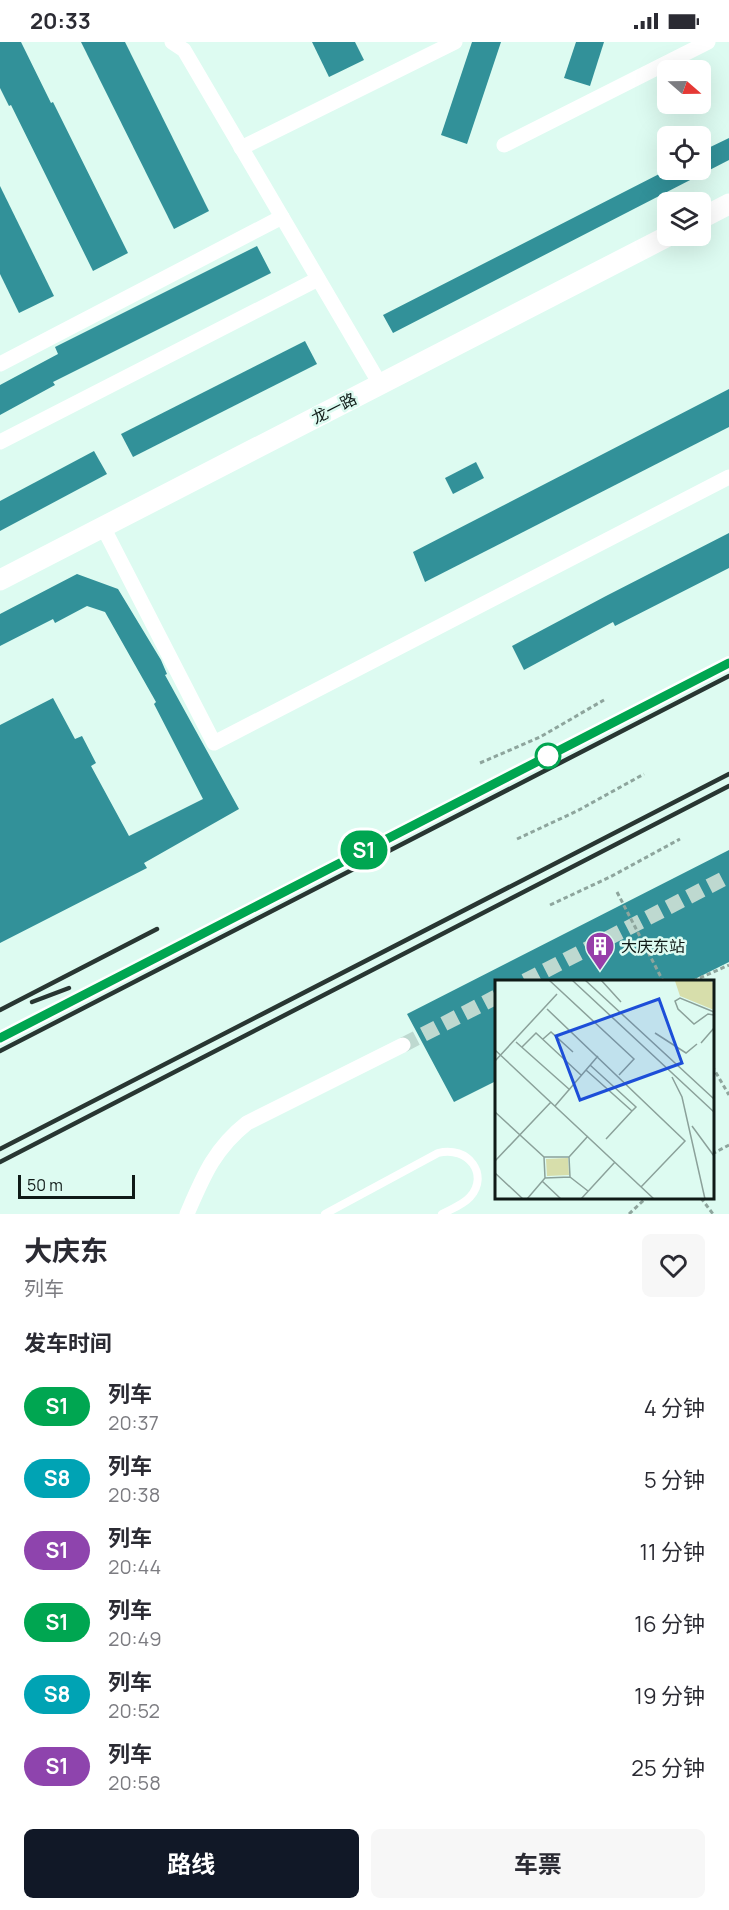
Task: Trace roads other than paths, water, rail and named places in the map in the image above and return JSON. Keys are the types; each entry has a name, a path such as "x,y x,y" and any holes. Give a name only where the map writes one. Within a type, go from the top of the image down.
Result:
{"street":[{"path":"172,42 184,50 380,384"},
{"path":"242,148 455,42"},
{"path":"504,145 708,42"},
{"path":"711,213 729,204"},
{"path":"0,364 282,217"},
{"name":"龙一路","path":"0,580 657,242"},
{"path":"0,442 318,279"},
{"path":"103,527 213,743 729,477"},
{"path":"187,1214 207,1168 232,1135 247,1123 403,1045"}],"lane":[{"path":"325,1214 438,1153 454,1151 461,1153 473,1164 477,1173 477,1182 475,1191 469,1198 442,1214"}],"tunnel":[{"path":"527,980 729,876"},
{"path":"403,1045 495,998"}],"railway":[{"path":"0,1038 729,663"},
{"path":"0,1051 729,676"},
{"path":"0,1149 729,774"},
{"path":"0,1162 729,786"},
{"path":"0,1010 157,929"},
{"path":"32,1002 69,988"}],"train":[{"name":"S1","path":"0,1038 729,663"}],"place":[{"name":"大庆东站","path":"600,972"}]}
